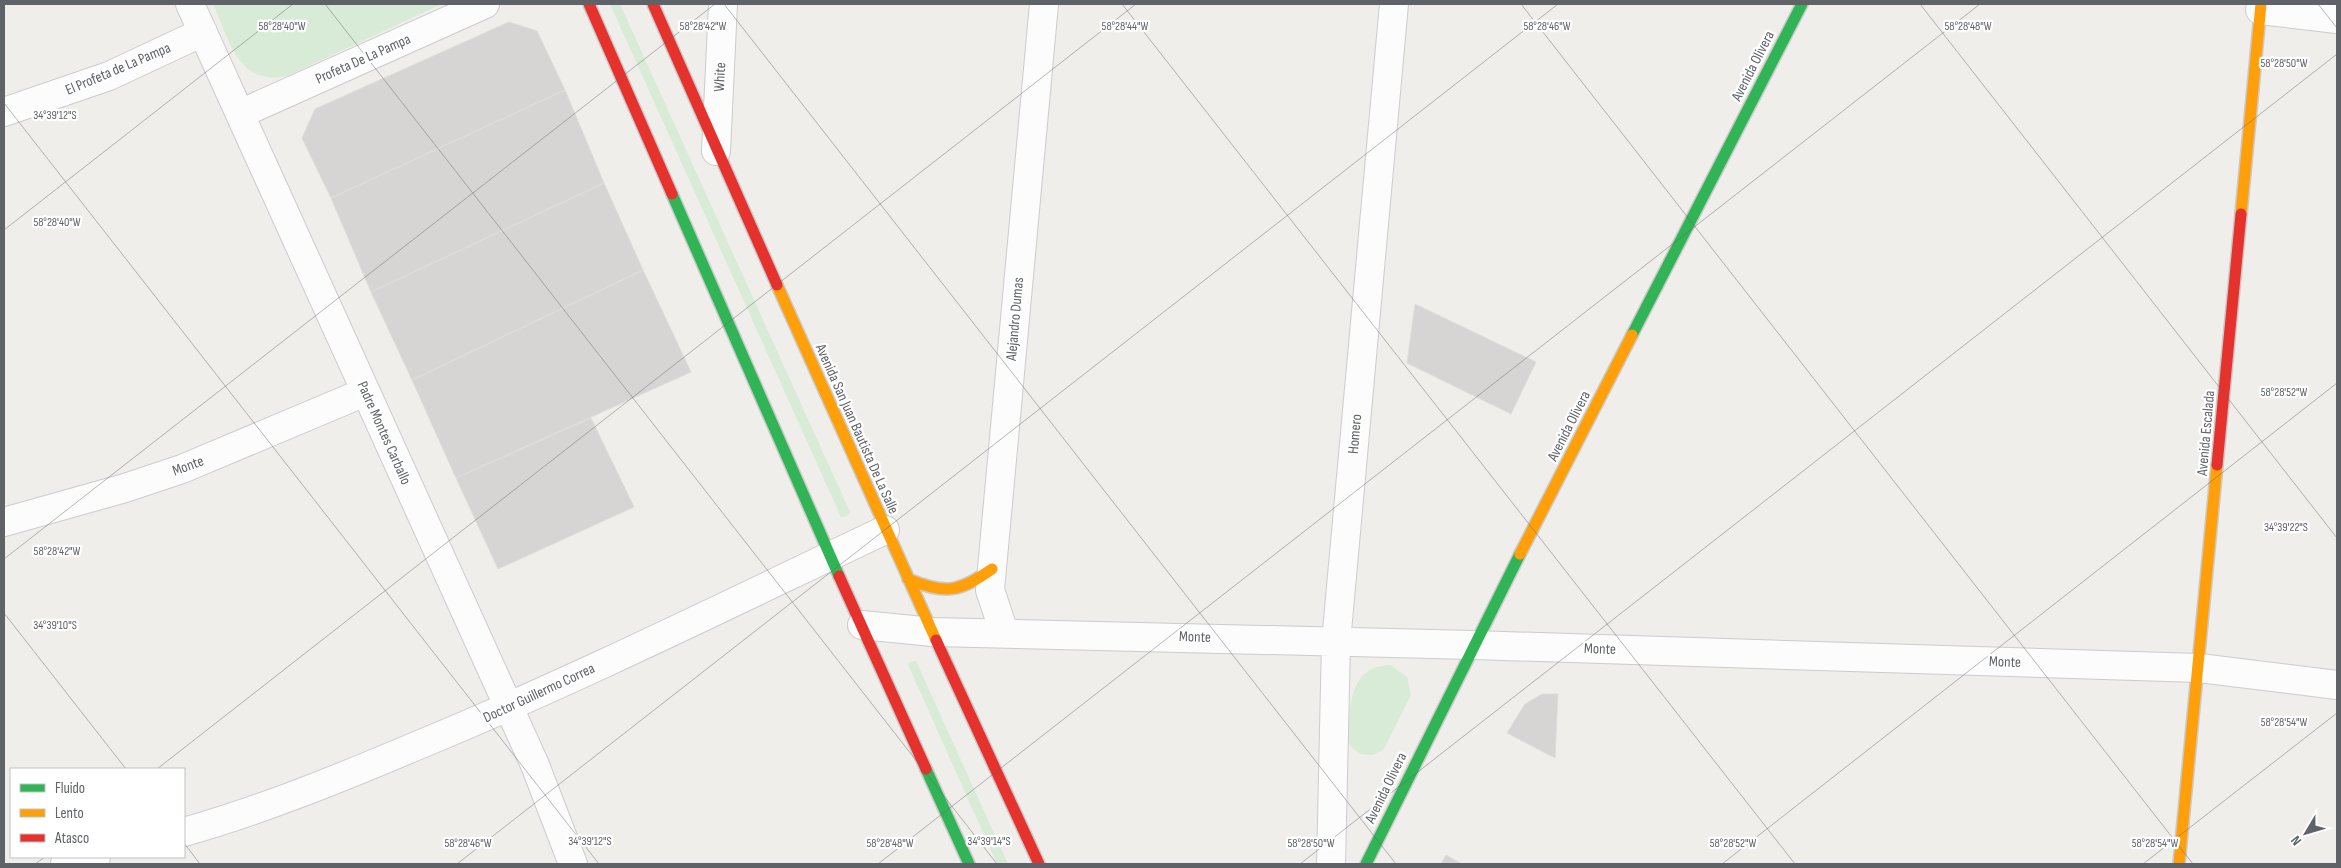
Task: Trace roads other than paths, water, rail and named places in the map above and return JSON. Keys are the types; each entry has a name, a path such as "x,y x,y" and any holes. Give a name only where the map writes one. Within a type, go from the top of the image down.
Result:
{"street":[{"name":"Padre Montes Carballo","path":"190,4 535,765 573,864"},
{"name":"Profeta De La Pampa","path":"240,114 485,4"},
{"path":"589,4 830,557 969,864"},
{"name":"Avenida San Juan Bautista De La Salle","path":"653,4 716,151 885,530 1039,864"},
{"name":"White","path":"716,151 723,4"},
{"name":"Alejandro Dumas","path":"1004,632 990,590 1044,4"},
{"name":"Homero","path":"1332,864 1336,642 1394,4"},
{"name":"Avenida Olivera","path":"1366,864 1473,645 1802,4"},
{"path":"2260,7 2337,19"},
{"name":"Avenida Escalada","path":"2180,864 2260,7"},
{"name":"El Profeta de La Pampa","path":"4,112 109,76 203,32"},
{"name":"Monte","path":"4,522 125,488 182,469 365,392"},
{"name":"Doctor Guillermo Correa","path":"185,832 330,783 508,708 885,530"},
{"path":"908,579 931,589 948,592 970,584 992,569"},
{"name":"Monte","path":"862,625 932,632 1004,632 1473,645 2199,668 2337,685"},
{"path":"65,864 92,858"}]}
